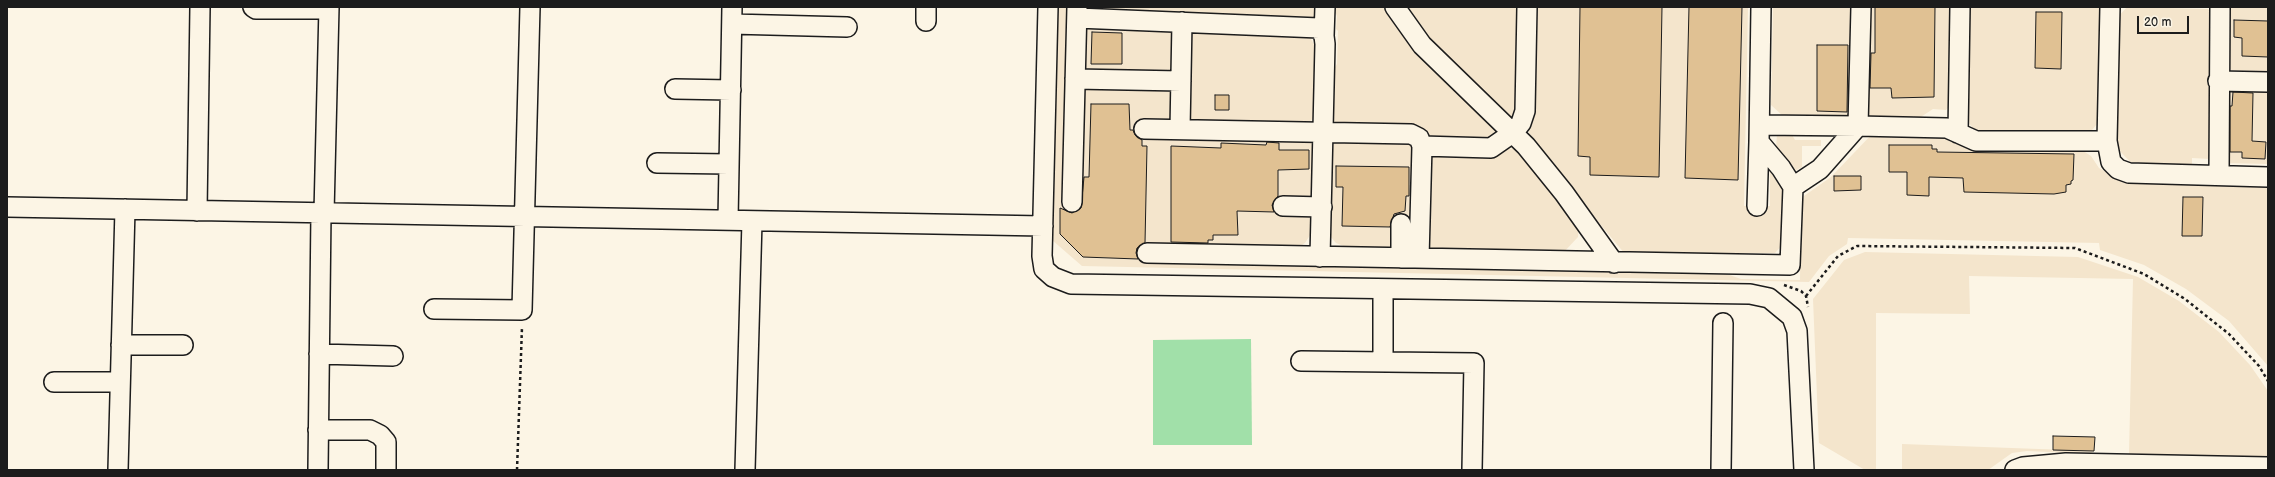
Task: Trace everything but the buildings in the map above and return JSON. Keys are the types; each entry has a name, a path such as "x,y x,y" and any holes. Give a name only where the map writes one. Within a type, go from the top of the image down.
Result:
{"street":[{"path":"197,210 200,7"},
{"path":"253,7 256,9 329,8 319,354 318,470"},
{"path":"434,308 522,310 530,7"},
{"path":"1048,7 1042,256 1044,268 1053,277 1071,284 1750,294 1769,298 1792,317 1797,331 1804,470"},
{"path":"1320,256 1325,132 1325,7"},
{"path":"1395,7 1422,45 1514,132 1564,193 1614,263"},
{"path":"1422,146 1491,148 1514,132 1521,123 1525,111 1527,7"},
{"path":"1757,206 1761,7"},
{"path":"1793,187 1820,169 1858,126 1861,7"},
{"path":"1958,133 1960,7"},
{"path":"2110,7 2107,142 2111,162 2118,169 2129,173 2268,177"},
{"path":"2219,175 2220,89 2218,81 2220,7"},
{"path":"1072,202 1077,13 1182,22 1310,26 1319,28 1324,36"},
{"path":"728,220 732,15 847,27"},
{"path":"1180,129 1182,22"},
{"path":"1075,79 1181,81"},
{"path":"2218,81 2268,82"},
{"path":"675,89 731,90"},
{"path":"1759,133 1858,126 1947,128 1976,141 2107,142"},
{"path":"1144,129 1411,134 1419,138 1422,146 1410,258"},
{"path":"1147,253 1614,263 1790,265 1793,187 1759,133"},
{"path":"657,163 729,164"},
{"path":"1283,206 1322,207"},
{"path":"7,207 1043,226"},
{"path":"118,470 125,209"},
{"path":"745,470 752,221"},
{"path":"1401,224 1410,258"},
{"path":"1382,289 1383,362"},
{"path":"1721,470 1723,323"},
{"path":"121,345 183,345"},
{"path":"319,354 393,356"},
{"path":"1301,361 1474,364 1472,470"},
{"path":"54,382 120,382"},
{"path":"318,430 370,430 380,435 386,442 386,470"},
{"path":"2015,470 2050,467 2268,467"}],"path":[{"path":"1780,285 1796,288 1806,296 1838,256 1857,246 2075,248 2144,274 2185,299 2229,334 2259,366 2268,381"},
{"path":"518,470 522,310"}],"shaded area":[{"path":"1057,7 1071,7 1079,88 1175,91 1175,123 1309,137 1314,143 1312,196 1310,199 1312,232 1305,243 1299,247 1147,260 1724,273 1741,279 1800,280 1801,203 1804,196 1831,177 1873,133 1944,135 1950,142 2080,149 2091,156 2099,168 2124,183 2268,184 2268,366 2229,321 2186,289 2144,265 2100,250 2099,243 1848,238 1847,244 1829,256 1809,282 1082,266 1052,240"},
{"path":"1082,7 1317,7 1317,18 1082,10"},
{"path":"1333,7 1387,7 1502,132 1492,141 1435,141 1338,126 1333,119 1333,70 1337,64 1338,31 1336,29 1337,16"},
{"path":"1405,7 1522,7 1520,105 1512,120 1429,40"},
{"path":"1531,7 1748,7 1744,206 1770,206 1770,167 1779,180 1783,194 1784,243 1775,253 1742,253 1735,256 1625,254 1564,181 1538,145 1529,136"},
{"path":"1773,7 1857,7 1851,118 1783,116 1771,105"},
{"path":"1866,7 1952,7 1950,105 1946,110 1933,109 1913,122 1863,120"},
{"path":"1967,7 2104,7 2101,119 2092,130 2084,134 2002,134 1996,130 1977,131 1973,128 1967,121"},
{"path":"2127,7 2208,9 2213,14 2210,159 2192,158 2192,168 2135,167 2117,148 2114,135 2117,18"},
{"path":"2228,7 2268,7 2268,76 2237,75 2226,65"},
{"path":"1081,28 1177,31 1176,73 1081,70"},
{"path":"1187,31 1307,36 1311,39 1316,48 1315,117 1304,126 1185,123"},
{"path":"2268,89 2268,164 2225,163 2227,90"},
{"path":"1777,133 1791,133 1795,140 1821,140 1821,146 1802,146 1802,167 1793,172 1776,150"},
{"path":"1413,141 1415,244 1394,249 1346,247 1336,243 1330,236 1331,142"},
{"path":"1519,148 1579,224 1578,237 1563,253 1431,251 1424,245 1427,155"},
{"path":"1865,252 2078,257 2138,277 2179,301 2219,332 2250,365 2268,391 2268,459 2129,454 2133,279 1969,276 1970,314 1876,313 1876,470 1865,470 1819,443 1820,470 1813,299 1844,260"},
{"path":"1902,444 2094,451 2091,454 2027,451 2012,453 1988,470 1902,470"}],"green space":[{"path":"1251,339 1252,445 1153,445 1153,340"}]}
